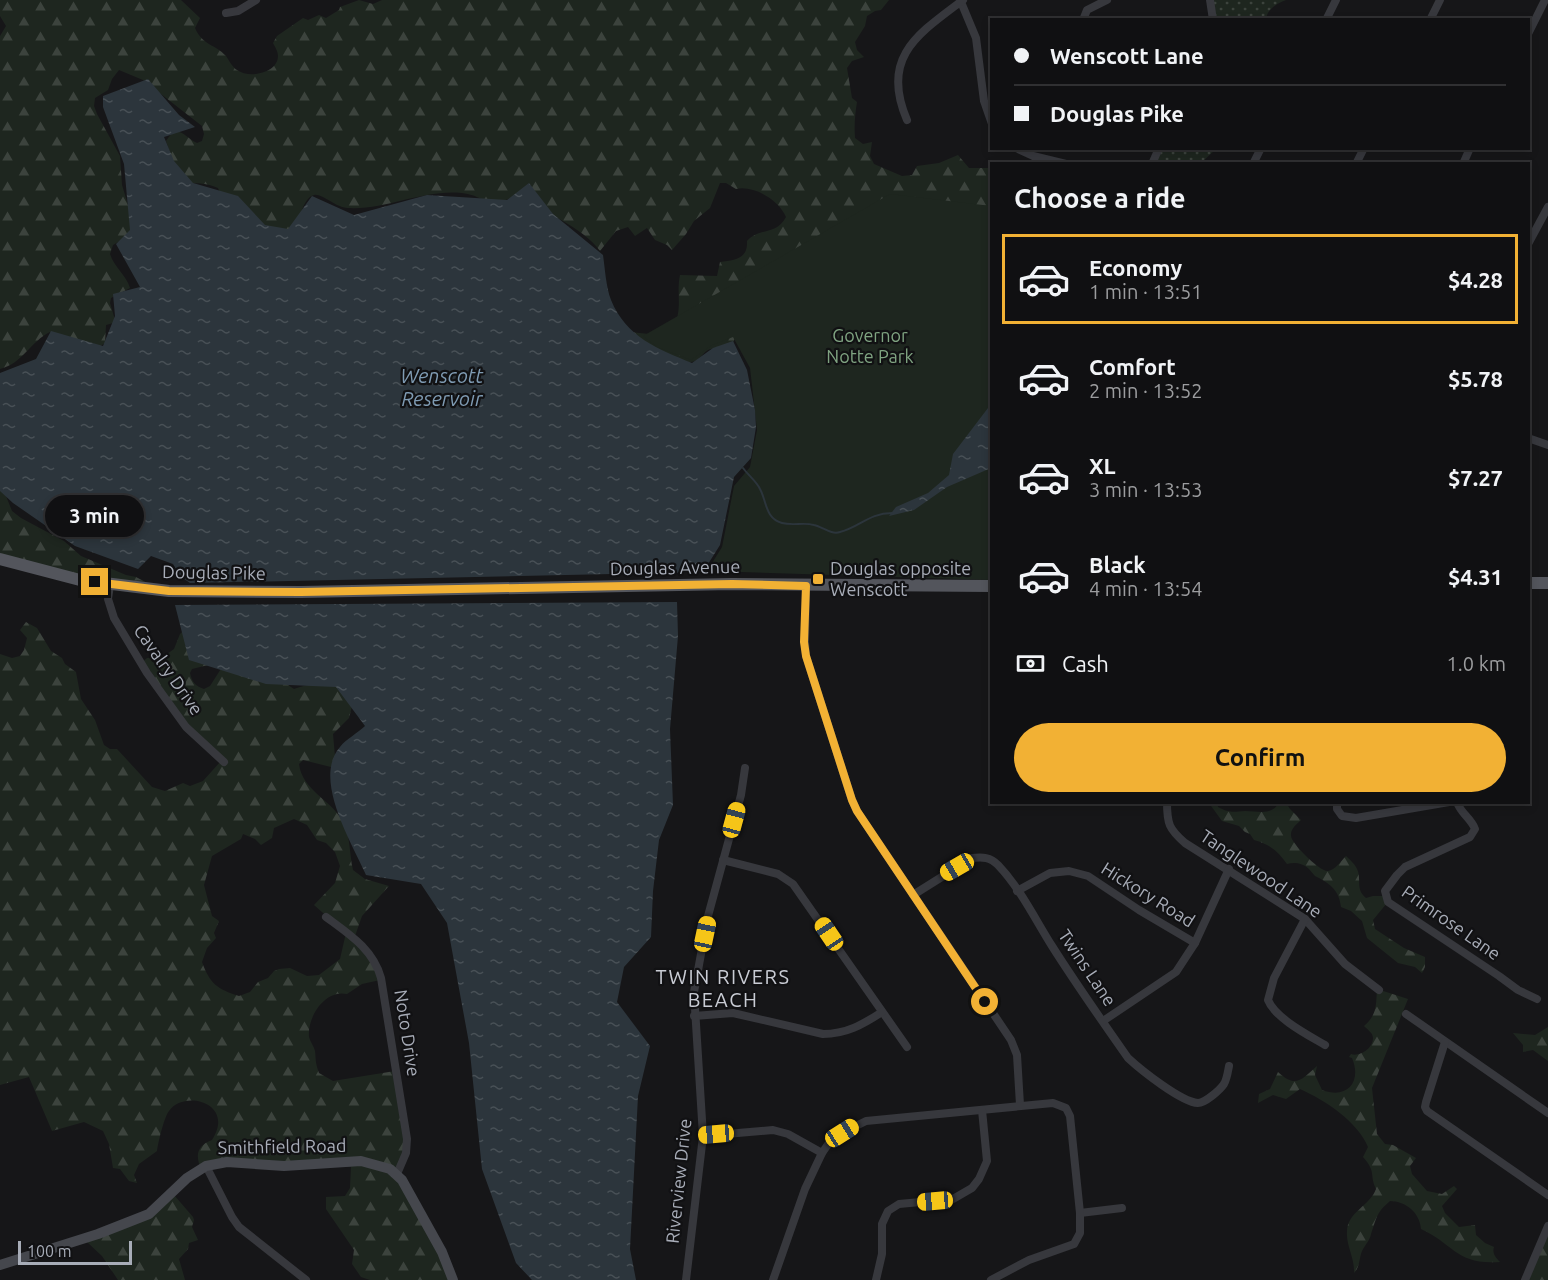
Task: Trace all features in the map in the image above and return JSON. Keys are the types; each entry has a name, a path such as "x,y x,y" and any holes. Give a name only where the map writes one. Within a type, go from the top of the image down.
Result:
{"main road":[{"name":"Douglas Pike","path":"0,559 110,585 169,591 431,590"},
{"path":"1530,583 1548,584"},
{"name":"Douglas Avenue","path":"431,590 732,584 990,586"}],"street":[{"path":"226,13 238,11 256,0"},
{"path":"1084,18 1087,10 1107,0"},
{"path":"1210,0 1213,18"},
{"path":"1327,18 1336,0"},
{"path":"1431,18 1440,0"},
{"path":"1530,30 1545,0"},
{"path":"907,120 900,105 899,91 900,65 904,55 922,32 962,1 976,38 984,100 990,118"},
{"path":"1020,150 1033,156 1058,162"},
{"path":"1530,240 1548,207"},
{"path":"1530,439 1548,445"},
{"name":"Cavalry Drive","path":"110,585 108,599 114,618 147,674 186,727 224,762"},
{"path":"806,586 804,642 806,656 852,800 857,811 1011,1040 1017,1055 1020,1105"},
{"name":"Riverview Drive","path":"686,1280 704,1136 694,992 708,916 741,795 745,768"},
{"name":"Tanglewood Lane","path":"1167,804 1167,820 1174,834 1305,919 1345,964 1379,990"},
{"path":"1337,804 1337,809 1342,816 1356,818 1437,804"},
{"name":"Primrose Lane","path":"1458,804 1476,829 1470,837 1405,867 1385,891 1388,902 1499,976 1506,983 1537,999"},
{"name":"Twins Lane","path":"913,895 972,858 991,859 1017,891 1128,1058 1142,1071 1198,1103 1205,1101 1224,1084 1229,1066"},
{"path":"723,860 778,874 793,884 907,1047"},
{"path":"1103,1022 1176,972 1194,943 1229,869"},
{"name":"Hickory Road","path":"1017,891 1050,873 1069,871 1088,876 1194,943"},
{"name":"Noto Drive","path":"326,917 370,953 378,967 407,1139 406,1153 397,1174"},
{"path":"1305,919 1274,978 1268,1000 1273,1009 1294,1026 1325,1045"},
{"path":"694,1016 733,1013 823,1034 835,1034 853,1029 882,1012"},
{"path":"1407,1014 1548,1113"},
{"path":"1445,1042 1426,1102 1427,1111 1548,1195"},
{"path":"773,1280 805,1189 822,1153 842,1133 866,1121 1020,1105 1053,1103 1063,1106 1068,1112 1080,1213 1080,1233 1074,1244 1029,1260 991,1280"},
{"path":"876,1280 882,1254 882,1224 888,1211 899,1204 953,1199 962,1196 979,1179 987,1161 982,1110"},
{"path":"704,1136 773,1130 788,1134 822,1153"},
{"name":"Smithfield Road","path":"0,1265 98,1234 148,1214 187,1178 206,1166 227,1162 284,1166 361,1161 383,1166 397,1174"},
{"path":"206,1166 239,1227 306,1280"},
{"path":"397,1174 442,1252 453,1280"},
{"path":"1080,1213 1122,1208"},
{"path":"1525,1280 1548,1226"}],"green space":[{"path":"0,0 181,0 200,18 195,28 205,42 222,52 237,70 242,73 255,74 268,70 277,62 278,54 273,43 277,36 303,18 308,20 319,15 326,18 340,7 359,0 373,4 382,0 889,0 881,10 867,16 865,26 855,42 857,50 864,57 852,61 847,68 852,98 857,102 855,138 863,144 872,142 870,156 874,164 902,176 912,175 917,166 939,163 958,155 969,168 990,168 990,305 736,335 732,346 710,349 697,360 688,362 644,345 630,332 658,335 674,327 679,307 680,275 717,276 720,262 740,258 745,252 747,241 782,223 786,217 783,211 765,195 750,189 736,189 726,183 720,183 710,208 694,221 672,250 655,240 647,228 635,236 628,227 616,231 600,251 583,234 549,213 514,196 492,202 462,193 433,194 362,208 339,206 321,196 314,195 307,200 297,227 276,234 221,195 218,188 180,181 166,141 174,132 178,132 197,143 202,141 204,134 202,126 143,80 119,70 108,90 95,98 94,106 120,156 122,185 131,215 131,234 113,245 110,254 130,288 111,298 110,303 115,320 106,325 105,343 99,347 50,332 14,362 0,369 0,36 6,26 0,16"},
{"path":"1208,0 1286,0 1273,7 1266,18 1211,18"},
{"path":"1160,150 1215,150 1202,162 1154,162"},
{"name":"Governor Notte Park","path":"890,194 990,206 990,580 707,571 722,547 734,486 750,467 757,430 750,368 733,337 712,345 691,360 657,347 643,336"},
{"path":"0,489 6,496 12,511 21,518 64,541 81,556 153,586 0,562"},
{"path":"26,622 37,628 51,651 76,672 81,699 95,720 104,745 110,749 117,749 152,787 165,791 183,783 190,786 203,781 221,761 195,740 139,665 147,658 163,657 174,649 180,634 186,628 208,665 192,669 190,673 194,683 201,688 210,686 226,661 285,683 294,689 324,683 336,686 344,693 352,706 349,718 333,734 335,757 331,767 303,760 299,764 305,781 342,820 348,838 353,870 365,879 389,886 362,916 355,936 367,951 380,980 362,984 347,994 339,994 325,1000 314,1013 309,1037 319,1073 333,1081 395,1071 408,1150 398,1175 453,1280 370,1280 361,1277 352,1264 354,1250 326,1209 326,1197 345,1196 350,1188 351,1167 219,1166 202,1171 198,1161 198,1152 203,1145 212,1140 218,1127 218,1117 205,1103 185,1101 176,1104 169,1111 163,1124 157,1151 139,1164 134,1175 137,1183 129,1181 120,1169 113,1168 109,1144 103,1131 84,1122 52,1131 29,1077 0,1085 0,654 12,658 20,656 27,638 20,630","holes":["294,819 307,825 317,840 326,843 335,852 340,866 335,883 314,905 346,933 340,959 319,975 307,976 290,968 279,969 268,978 258,982 250,992 239,996 225,991 211,981 202,962 207,948 216,938 214,933 219,921 212,916 204,885 212,856 241,839 243,834 255,839 261,845 272,838 274,828"]},
{"path":"1210,804 1217,804 1218,807 1234,812 1259,812 1272,810 1278,804 1287,804 1301,820 1293,829 1291,836 1306,856 1328,871 1346,856 1357,869 1360,888 1366,898 1386,896 1387,903 1373,920 1375,929 1404,948 1425,957 1425,967 1422,973 1415,967 1398,963 1367,938 1362,921 1351,911 1341,907 1336,891 1304,865 1287,864 1273,849 1254,840 1239,826 1222,821"},
{"path":"1377,989 1408,999 1372,1088 1377,1134 1385,1144 1393,1145 1416,1158 1410,1166 1412,1174 1427,1191 1442,1194 1454,1186 1457,1189 1442,1206 1445,1213 1459,1227 1475,1225 1476,1235 1494,1247 1494,1255 1500,1262 1485,1262 1464,1257 1421,1229 1418,1218 1411,1209 1401,1203 1390,1201 1378,1216 1354,1273 1347,1237 1348,1225 1376,1189 1371,1170 1363,1157 1368,1147 1363,1138 1340,1113 1300,1089 1286,1099 1273,1095 1258,1103 1259,1094 1270,1089 1278,1072 1294,1081 1303,1078 1317,1066 1315,1075 1322,1090 1339,1092 1346,1090 1354,1081 1355,1074 1355,1066 1352,1058 1349,1057 1371,1046 1372,1035 1364,1026 1374,1014"},
{"path":"1548,1027 1548,1061 1533,1050 1523,1052 1523,1045 1513,1033 1535,1035"},
{"path":"174,1195 193,1217 192,1227 198,1240 189,1243 188,1249 179,1259 185,1280 118,1280 102,1256 87,1242"},
{"path":"1548,1226 1548,1280 1525,1280"}],"water":[{"name":"Wenscott Reservoir","path":"148,79 179,115 195,127 164,137 174,161 193,183 238,196 265,225 288,229 312,196 354,215 427,195 507,200 529,183 553,214 603,255 611,300 617,313 634,333 655,347 692,363 713,348 733,341 747,370 756,427 751,458 734,477 720,545 703,572 190,583 180,576 173,564 151,556 138,569 75,546 13,503 0,491 0,373 36,359 51,331 103,346 115,316 113,294 140,287 116,244 130,230 124,164 103,107 103,96"},
{"path":"990,407 990,468 947,487 914,510 889,516 896,507 928,493 949,475 953,454"},
{"path":"677,602 678,636 670,729 673,805 659,840 651,937 624,967 617,1002 650,1046 638,1096 630,1249 636,1280 532,1280 516,1263 482,1169 469,1043 447,923 421,884 366,875 337,811 330,776 333,760 340,747 365,726 336,687 266,684 189,660 175,605"}],"waterway":[{"path":"743,468 759,486 769,513 776,521 782,523 810,524 837,533 877,515 892,513"}],"place":[{"name":"Douglas opposite Wenscott","path":"818,579"}],"district":[{"name":"TWIN RIVERS BEACH","path":"723,988"}],"route":[{"path":"95,582 169,591 301,592 732,584 806,586 804,642 806,656 852,800 857,811 985,1002"}]}
